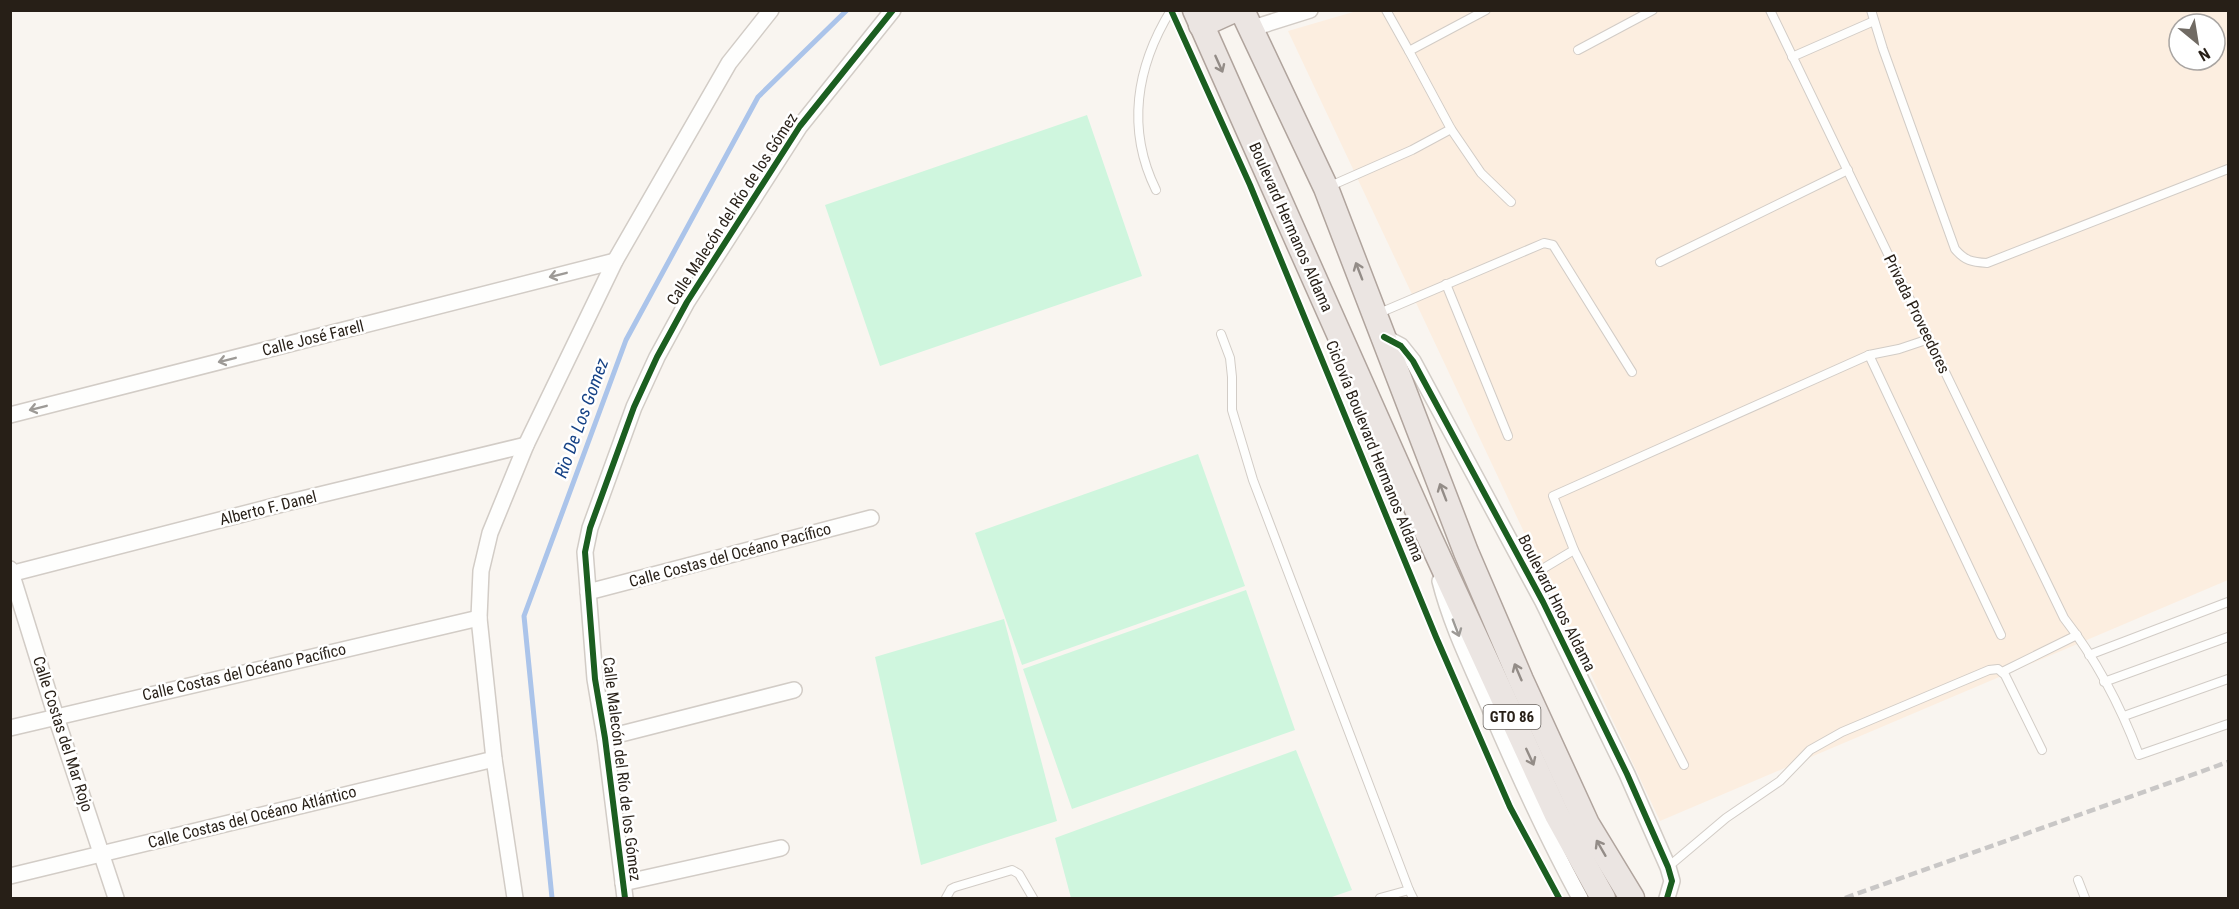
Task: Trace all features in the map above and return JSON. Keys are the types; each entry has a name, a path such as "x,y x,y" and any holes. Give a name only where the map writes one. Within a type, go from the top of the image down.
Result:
{"main road":[{"path":"1198,18 1234,10"},
{"name":"Boulevard Hermanos Aldama","path":"1198,18 1427,532 1557,814 1603,898"},
{"name":"GTO 86","path":"1246,20 1326,188 1466,552 1521,680 1587,824 1632,898"}],"street":[{"path":"515,898 494,759 478,618 481,571 490,533 526,446 615,261 729,63 771,10"},
{"name":"Calle Malecón del Río de los Gómez","path":"624,891 605,738 595,679 585,552 590,528 634,407 657,357 687,302 800,126 893,10"},
{"path":"1246,20 1310,10"},
{"name":"Calle José Farell","path":"10,415 615,261"},
{"name":"Boulevard Hnos Aldama","path":"1384,337 1401,346 1413,361 1529,577 1618,755 1668,867 1672,881 1667,898"},
{"name":"Alberto F. Danel","path":"11,572 526,446"},
{"name":"Calle Costas del Océano Pacífico","path":"588,592 871,518"},
{"path":"1427,532 1444,598 1468,660 1546,836 1580,898"},
{"name":"Calle Costas del Mar Rojo","path":"11,572 116,898"},
{"name":"Calle Costas del Océano Pacífico","path":"10,728 478,618"},
{"path":"605,738 794,690"},
{"name":"Calle Costas del Océano Atlántico","path":"10,876 494,759"},
{"path":"624,891 781,848"}],"lane":[{"path":"1156,190 1146,170 1138,134 1138,100 1144,70 1155,36 1171,10"},
{"path":"1386,10 1452,129 1481,173 1511,202"},
{"path":"1410,51 1486,10"},
{"path":"1578,50 1653,10"},
{"name":"Privada Proveedores","path":"1770,10 2064,618 2077,635 2124,716 2139,755 2229,724"},
{"path":"1871,10 1955,249 1962,258 1970,262 1987,263 2229,169"},
{"path":"1792,57 1874,21"},
{"path":"1326,188 1412,150 1452,129"},
{"path":"1660,262 1848,170"},
{"path":"1375,314 1544,243 1553,245 1632,372"},
{"path":"1446,284 1508,436"},
{"path":"1221,334 1230,358 1232,410 1253,480 1413,898"},
{"path":"1684,765 1575,550 1553,496 1869,355 1929,339"},
{"path":"1869,355 2001,635"},
{"path":"1529,577 1575,550"},
{"path":"2089,655 2229,602"},
{"path":"2002,672 2077,635"},
{"path":"2104,682 2229,637"},
{"path":"1668,867 1726,818 1780,781 1809,750 1842,732 1989,670 1998,669 2002,672 2042,750"},
{"path":"2124,716 2229,680"},
{"path":"946,898 955,887 1012,870 1022,877 1033,898"},
{"path":"2078,880 2085,898"},
{"path":"1380,898 1409,890"}],"shaded area":[{"path":"1360,10 2228,11 2228,580 1660,821 1288,31"}],"green space":[{"path":"1087,115 1142,276 880,366 825,205"},
{"path":"1198,454 1245,586 1022,665 975,533"},
{"path":"1246,590 1295,730 1072,809 1023,669"},
{"path":"1004,619 1057,821 921,865 875,657"},
{"path":"1296,750 1352,890 1329,898 1071,898 1055,838"}],"waterway":[{"name":"Rio De Los Gomez","path":"552,898 524,616 626,340 758,97 847,10"}],"railway":[{"path":"1845,898 2228,762"}],"cycle path":[{"path":"625,898 605,738 595,679 585,552 590,528 634,407 657,357 687,302 800,126 893,10"},
{"name":"Ciclovía Boulevard Hermanos Aldama","path":"1171,10 1250,185 1436,637 1510,807 1559,898"},
{"path":"1384,337 1401,346 1413,361 1543,602 1627,774 1668,867 1672,881 1667,898"}]}
